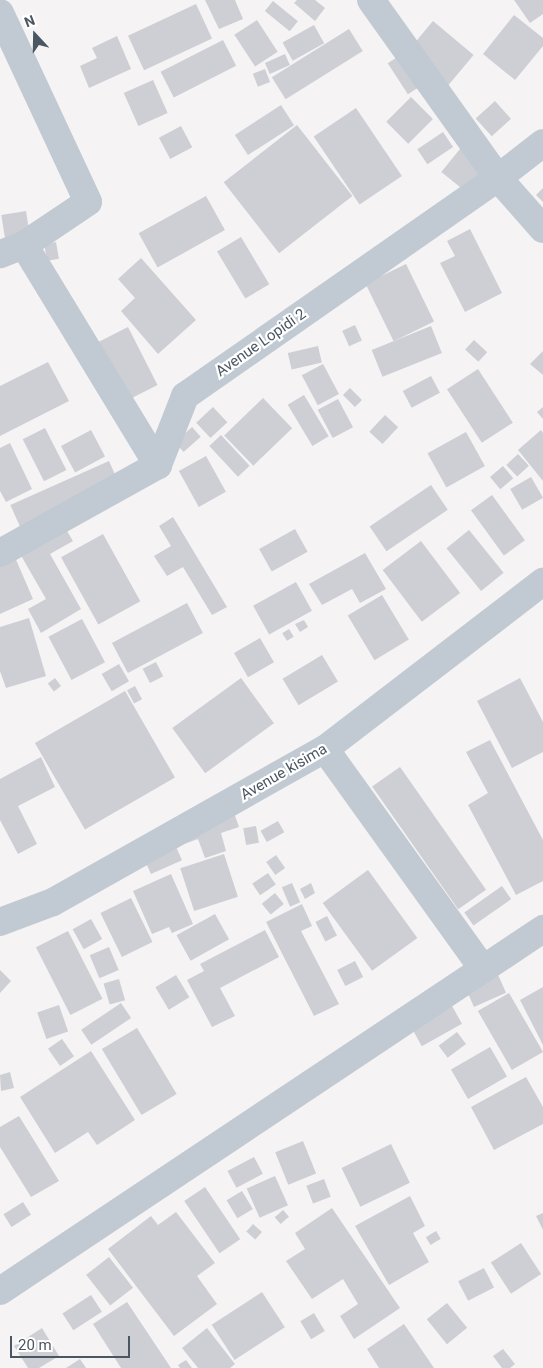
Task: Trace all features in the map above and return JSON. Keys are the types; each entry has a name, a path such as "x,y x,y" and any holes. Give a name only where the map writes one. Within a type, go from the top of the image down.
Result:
{"street":[{"path":"371,0 498,178 543,229"},
{"path":"0,13 88,202 12,250 158,465 0,553"},
{"name":"Avenue Lopidi 2","path":"158,465 186,396 498,178 543,143"},
{"name":"Avenue kisima","path":"0,922 53,902 325,749 543,582"},
{"path":"325,749 483,969"},
{"path":"0,1291 543,929"}],"building":[{"path":"205,0 235,0 243,19 219,29"},
{"path":"297,0 315,0 325,8 315,21 294,3"},
{"path":"514,0 543,0 543,14 530,23"},
{"path":"273,1 298,21 290,31 265,11"},
{"path":"196,4 212,38 144,70 128,36"},
{"path":"514,15 543,38 543,46 515,80 483,54"},
{"path":"257,20 278,52 255,67 234,35"},
{"path":"433,21 474,55 448,86 407,52"},
{"path":"314,25 324,43 293,61 283,42"},
{"path":"349,29 363,51 286,99 272,77"},
{"path":"117,36 131,69 89,88 80,66 97,58 92,48"},
{"path":"223,40 236,66 174,98 161,72"},
{"path":"285,54 290,65 270,74 265,63"},
{"path":"402,54 422,85 408,94 388,63"},
{"path":"265,69 270,82 258,87 253,74"},
{"path":"153,80 168,113 138,126 124,93"},
{"path":"411,97 433,119 408,144 386,122"},
{"path":"495,101 511,119 492,136 476,118"},
{"path":"281,105 294,125 248,155 235,135"},
{"path":"356,108 402,176 360,204 314,137"},
{"path":"297,125 352,196 279,253 224,182"},
{"path":"181,126 192,147 170,159 159,138"},
{"path":"443,132 453,147 427,164 417,149"},
{"path":"464,144 489,164 466,192 441,172"},
{"path":"543,188 543,202 536,195"},
{"path":"206,196 225,230 158,267 139,233"},
{"path":"26,211 30,236 5,240 1,215"},
{"path":"470,229 502,293 465,312 440,263 455,256 447,241"},
{"path":"241,237 269,284 245,299 217,251"},
{"path":"56,242 59,259 47,261 44,244"},
{"path":"141,258 196,320 158,354 121,311 135,298 118,279"},
{"path":"406,264 434,322 394,341 366,284"},
{"path":"355,325 362,341 349,346 342,331"},
{"path":"431,326 442,353 383,377 372,350"},
{"path":"128,327 158,385 116,406 86,348"},
{"path":"474,340 487,352 478,362 465,350"},
{"path":"318,346 322,363 292,370 288,353"},
{"path":"543,351 543,375 530,364"},
{"path":"48,362 69,401 0,436 0,386"},
{"path":"323,364 339,394 318,405 302,375"},
{"path":"478,369 513,423 482,443 447,389"},
{"path":"431,376 440,393 412,408 403,391"},
{"path":"350,388 362,400 355,407 343,395"},
{"path":"304,395 329,436 312,446 288,405"},
{"path":"263,398 292,428 253,466 224,436"},
{"path":"338,399 353,427 333,438 318,410"},
{"path":"213,407 227,422 211,438 196,423"},
{"path":"543,407 543,419 537,412"},
{"path":"385,415 398,427 382,444 369,432"},
{"path":"192,427 201,437 184,452 175,442"},
{"path":"45,428 66,470 44,481 23,439"},
{"path":"91,430 105,456 75,472 61,446"},
{"path":"541,430 543,433 543,481 518,450"},
{"path":"466,432 485,466 446,487 428,453"},
{"path":"221,435 250,466 238,477 209,446"},
{"path":"10,443 32,489 6,502 0,491 0,448"},
{"path":"518,454 529,466 517,477 506,465"},
{"path":"206,456 226,492 199,507 179,471"},
{"path":"109,461 120,486 21,530 10,505"},
{"path":"503,466 513,478 500,489 490,477"},
{"path":"531,477 543,498 522,510 510,489"},
{"path":"431,485 448,510 386,551 370,526"},
{"path":"492,495 525,540 504,556 471,510"},
{"path":"173,517 227,607 212,615 183,567 167,576 154,556 171,546 159,526"},
{"path":"64,526 73,541 50,554 81,609 41,633 28,609 46,599 19,552"},
{"path":"295,529 308,552 272,572 259,549"},
{"path":"469,530 504,573 481,591 446,548"},
{"path":"103,534 140,601 98,625 61,557"},
{"path":"421,541 460,593 422,622 383,570"},
{"path":"365,553 386,589 360,603 352,589 322,605 309,584"},
{"path":"14,555 33,599 0,614 0,561"},
{"path":"296,582 312,611 269,635 253,606"},
{"path":"382,595 409,640 374,660 348,616"},
{"path":"187,603 203,633 128,673 112,643"},
{"path":"29,618 46,676 6,688 0,671 0,627"},
{"path":"82,619 105,662 71,680 48,637"},
{"path":"304,620 308,627 300,632 295,624"},
{"path":"289,629 294,637 287,641 282,633"},
{"path":"260,638 274,662 248,677 234,653"},
{"path":"322,655 338,682 299,705 283,679"},
{"path":"156,662 163,676 150,683 143,669"},
{"path":"119,664 129,681 112,691 102,674"},
{"path":"55,678 61,686 54,691 48,683"},
{"path":"241,678 274,723 205,773 172,728"},
{"path":"520,678 543,722 543,752 512,768 477,701"},
{"path":"135,686 142,699 134,703 127,690"},
{"path":"125,691 175,778 85,830 35,743"},
{"path":"490,740 543,840 543,881 516,895 468,805 488,793 466,752"},
{"path":"41,757 55,787 18,806 37,844 18,854 0,820 0,779"},
{"path":"400,767 486,890 458,909 372,787"},
{"path":"233,810 239,827 221,833 226,851 205,858 198,839 184,844"},
{"path":"278,821 284,832 267,842 261,831"},
{"path":"256,826 259,843 246,845 243,828"},
{"path":"169,831 182,860 151,874 138,845"},
{"path":"224,854 238,897 194,911 180,868"},
{"path":"276,855 285,868 275,875 266,862"},
{"path":"368,870 417,938 372,971 323,903"},
{"path":"268,873 276,885 260,895 252,884"},
{"path":"171,874 193,924 172,933 169,927 152,934 133,891"},
{"path":"292,883 300,902 290,907 282,887"},
{"path":"311,883 315,893 305,899 300,889"},
{"path":"502,886 511,899 473,925 464,912"},
{"path":"275,893 284,904 271,915 262,904"},
{"path":"131,898 152,942 122,957 100,913"},
{"path":"302,904 312,926 301,931 339,1004 314,1016 266,922"},
{"path":"215,914 229,939 191,961 177,935"},
{"path":"327,916 337,936 325,942 315,922"},
{"path":"91,919 102,939 84,949 73,929"},
{"path":"265,930 279,957 220,988 235,1016 212,1027 187,980 204,971 200,964"},
{"path":"68,931 103,999 70,1015 36,947"},
{"path":"109,947 119,970 99,978 90,955"},
{"path":"355,961 363,977 345,986 337,970"},
{"path":"495,968 506,993 474,1007 463,982"},
{"path":"0,970 11,981 0,993"},
{"path":"176,975 189,997 169,1010 155,987"},
{"path":"119,979 125,1000 110,1005 104,983"},
{"path":"543,987 543,1045 520,1000"},
{"path":"509,993 543,1052 512,1070 478,1011"},
{"path":"446,995 462,1024 422,1046 406,1017"},
{"path":"121,1003 131,1018 91,1045 81,1030"},
{"path":"59,1005 68,1031 46,1039 37,1012"},
{"path":"137,1028 177,1094 142,1115 102,1049"},
{"path":"457,1032 466,1044 448,1058 439,1046"},
{"path":"62,1039 74,1056 60,1066 48,1049"},
{"path":"490,1047 507,1076 468,1099 451,1070"},
{"path":"91,1051 135,1120 97,1145 88,1132 55,1153 20,1097"},
{"path":"10,1072 14,1088 1,1091 0,1075"},
{"path":"526,1077 543,1107 543,1124 494,1150 471,1107"},
{"path":"19,1116 59,1181 31,1197 0,1147 0,1127"},
{"path":"303,1141 316,1173 288,1185 275,1152"},
{"path":"391,1144 410,1183 360,1207 342,1168"},
{"path":"254,1157 263,1174 236,1188 228,1171"},
{"path":"275,1176 288,1205 260,1218 247,1189"},
{"path":"324,1179 331,1197 313,1204 306,1186"},
{"path":"205,1187 240,1239 220,1253 184,1201"},
{"path":"242,1191 253,1209 237,1218 227,1200"},
{"path":"410,1196 425,1226 413,1233 429,1262 389,1285 355,1226"},
{"path":"23,1202 31,1215 11,1227 3,1214"},
{"path":"332,1208 400,1308 354,1339 340,1316 358,1304 343,1279 312,1299 286,1261 305,1249 295,1233"},
{"path":"283,1210 289,1217 281,1224 275,1217"},
{"path":"176,1212 215,1263 197,1276 217,1304 174,1336 108,1249 151,1216 158,1225"},
{"path":"543,1213 543,1230 536,1216"},
{"path":"253,1224 262,1232 255,1239 246,1231"},
{"path":"436,1231 441,1239 431,1245 426,1237"},
{"path":"521,1243 541,1274 511,1294 491,1263"},
{"path":"109,1257 133,1288 110,1306 86,1275"},
{"path":"484,1268 494,1288 468,1301 458,1281"},
{"path":"262,1292 285,1327 235,1360 212,1325"},
{"path":"91,1295 102,1312 73,1330 62,1314"},
{"path":"127,1302 171,1368 121,1368 93,1324"},
{"path":"447,1303 467,1328 447,1344 427,1319"},
{"path":"314,1313 325,1331 311,1339 300,1321"},
{"path":"404,1324 434,1368 379,1368 367,1349"},
{"path":"42,1328 59,1356 39,1368 28,1368 14,1346"},
{"path":"207,1328 235,1364 230,1368 198,1368 182,1348"},
{"path":"503,1349 515,1364 510,1368 502,1368 493,1356"},
{"path":"80,1359 86,1368 66,1368"},
{"path":"186,1360 192,1368 180,1368 178,1365"}]}
